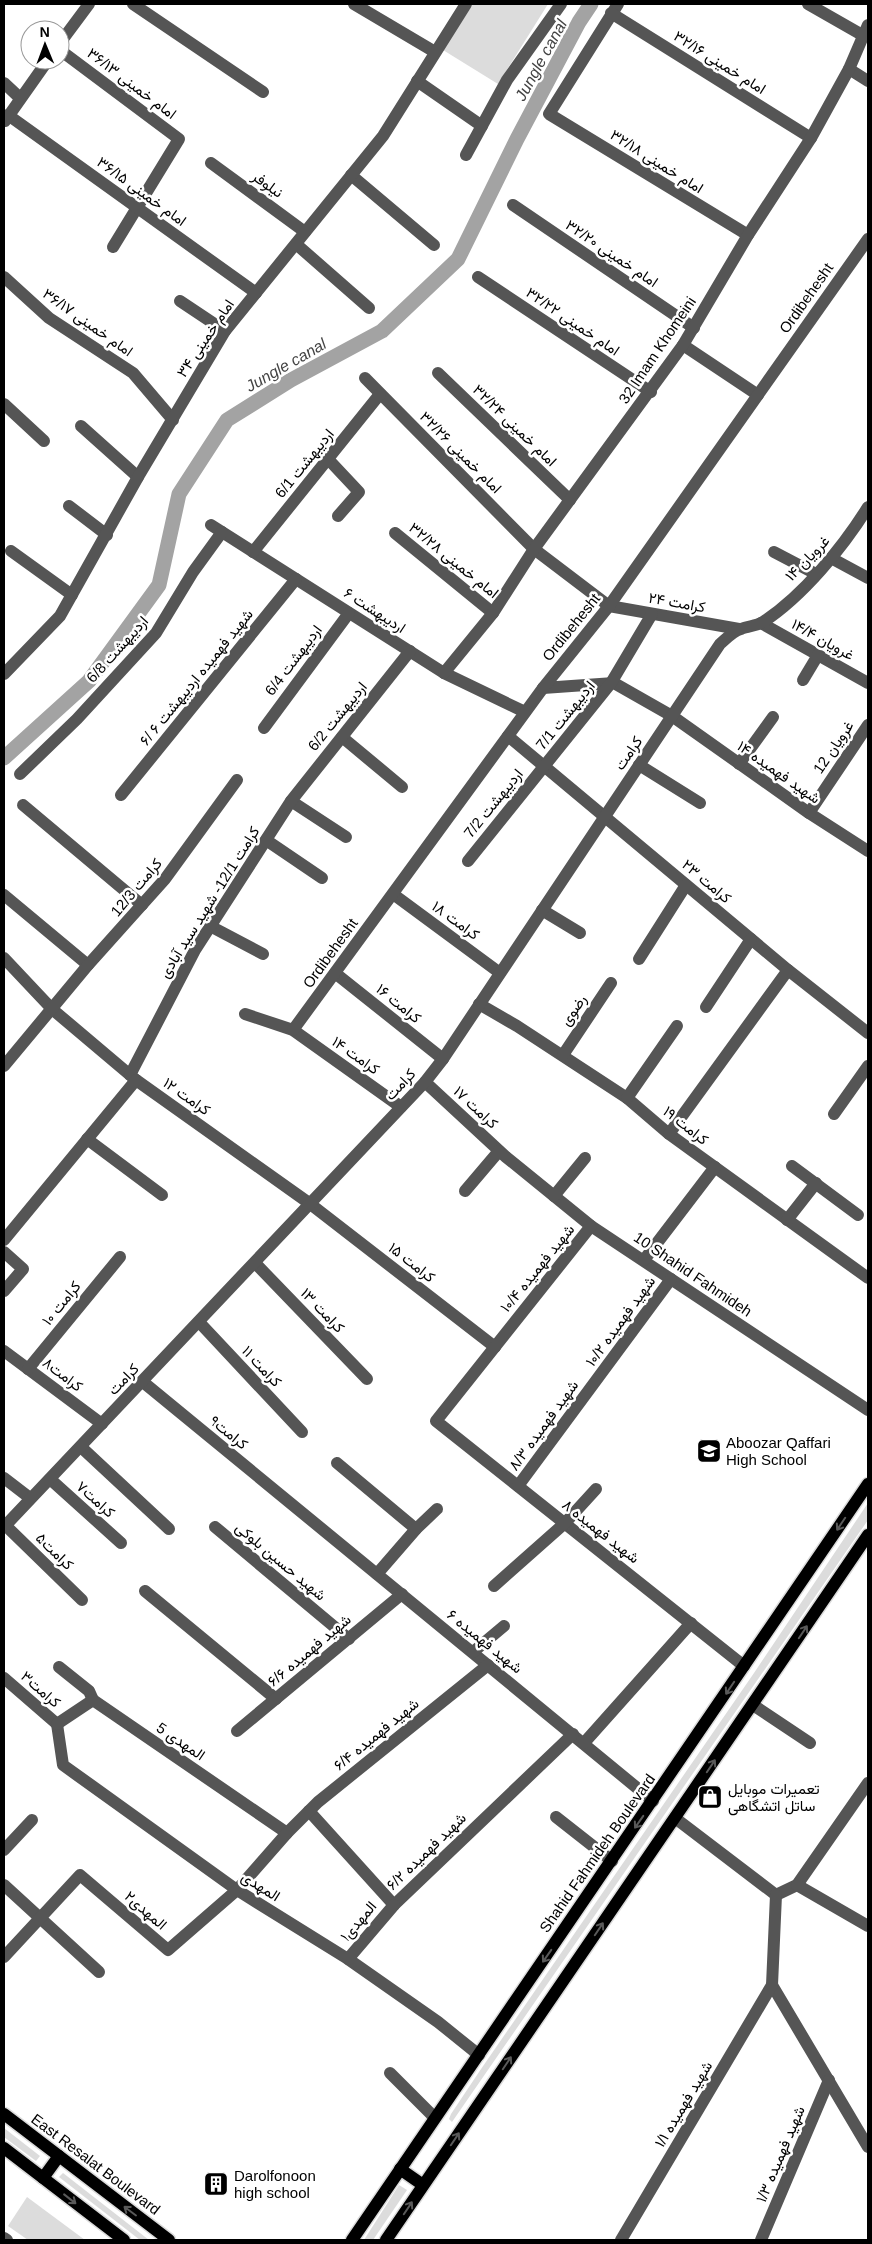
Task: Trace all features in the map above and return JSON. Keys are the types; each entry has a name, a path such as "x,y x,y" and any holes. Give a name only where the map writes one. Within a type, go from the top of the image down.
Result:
{"main road":[{"name":"Shahid Fahmideh Boulevard","path":"352,2240 868,1484"},
{"path":"386,2240 868,1535"},
{"name":"East Resalat Boulevard","path":"4,2114 169,2240"},
{"path":"4,2148 124,2240"},
{"path":"43,2178 60,2156"},
{"path":"400,2170 424,2185"}],"street":[{"path":"133,4 264,92"},
{"path":"354,4 436,52"},
{"name":"امام خمینی ۳۴","path":"4,674 60,616 138,477 225,331 383,136 466,4"},
{"path":"466,155 507,80 561,4"},
{"path":"808,4 866,31"},
{"path":"70,27 83,6"},
{"name":"امام خمینی ۳۲/۱۸","path":"615,8 550,114 748,236"},
{"name":"امام خمینی ۳۲/۱۶","path":"615,8 811,138"},
{"name":"32 Imam Khomeini","path":"444,673 493,613 534,549 683,345 748,236 811,138 849,69 866,31"},
{"name":"امام خمینی ۳۶/۱۳","path":"70,57 179,139 113,247"},
{"path":"849,69 868,82"},
{"path":"6,119 41,70"},
{"path":"417,81 482,126"},
{"path":"4,83 20,98"},
{"name":"امام خمینی ۳۶/۱۵","path":"6,119 137,208 256,293"},
{"name":"نیلوفر","path":"211,163 305,232"},
{"path":"351,175 434,246"},
{"name":"امام خمینی ۳۲/۲۰","path":"513,205 694,328"},
{"name":"Ordibehesht","path":"293,1030 543,688 609,606 868,239"},
{"path":"296,244 369,308"},
{"name":"امام خمینی ۳۶/۱۷","path":"4,277 49,318 133,373 173,420"},
{"name":"امام خمینی ۳۲/۲۲","path":"478,277 650,392"},
{"path":"180,301 225,331"},
{"path":"683,345 758,394"},
{"name":"امام خمینی ۳۲/۲۴","path":"438,374 570,500"},
{"name":"امام خمینی ۳۲/۲۶","path":"365,378 534,549 609,606"},
{"name":"اردیبهشت 6/1","path":"253,552 380,394"},
{"path":"4,404 44,441"},
{"path":"81,426 138,477"},
{"path":"328,459 359,492 338,516"},
{"path":"69,506 107,535"},
{"name":"غرویان ۱۴","path":"761,624 831,558 849,537 868,507"},
{"name":"اردیبهشت ۶","path":"216,529 444,673 526,712"},
{"name":"اردیبهشت 6/8","path":"20,774 77,718 156,633 193,572 216,529"},
{"name":"امام خمینی ۳۲/۲۸","path":"395,532 493,613"},
{"path":"11,551 72,595"},
{"path":"774,552 816,574"},
{"path":"831,558 868,578"},
{"name":"شهید فهمیده اردیبهشت ۶ /۶","path":"121,795 296,579"},
{"name":"کرامت ۲۴","path":"609,606 739,629"},
{"name":"اردیبهشت 6/4","path":"264,728 349,613"},
{"name":"اردیبهشت 7/1","path":"544,766 611,683 652,614"},
{"name":"کرامت","path":"5,1526 425,1082 443,1059 720,644 739,629 761,624"},
{"name":"غرویان ۱۴/۴","path":"761,624 868,683"},
{"name":"اردیبهشت 6/2","path":"291,801 410,652"},
{"path":"804,680 818,655"},
{"path":"543,688 611,683"},
{"name":"شهید فهمیده ۱۴","path":"611,683 672,716 809,813 868,852"},
{"path":"739,764 773,717"},
{"name":"غرویان 12","path":"809,813 868,728"},
{"name":"کرامت ۲۳","path":"508,736 788,970 868,1033"},
{"path":"342,737 402,787"},
{"path":"639,765 700,803"},
{"name":"اردیبهشت 7/2","path":"468,861 544,766"},
{"name":"کرامت 12/3","path":"6,1058 52,1009 88,965 165,879 237,780"},
{"path":"291,801 346,837"},
{"name":"کرامت 12/1- شهید سید آبادی","path":"4,1240 88,1139 133,1077 195,950 291,801"},
{"path":"23,805 142,905"},
{"path":"266,840 322,878"},
{"path":"639,959 686,885"},
{"name":"کرامت ۱۸","path":"392,894 500,972"},
{"path":"4,895 88,965"},
{"path":"542,910 580,933"},
{"path":"210,926 263,954"},
{"path":"706,1007 751,939"},
{"name":"کرامت ۱۲","path":"4,958 15,967 52,1009 133,1077 309,1203"},
{"path":"669,1134 788,970"},
{"name":"کرامت ۱۶","path":"336,972 443,1059"},
{"name":"رضوی","path":"563,1055 611,983"},
{"name":"کرامت ۱۹","path":"479,1004 563,1055 627,1098 669,1134 868,1278"},
{"name":"کرامت ۱۴","path":"245,1014 293,1030 401,1107"},
{"path":"627,1098 677,1026"},
{"path":"834,1114 868,1066"},
{"name":"کرامت ۱۷","path":"425,1082 502,1154"},
{"path":"88,1139 162,1195"},
{"path":"465,1190 502,1154"},
{"name":"10 Shahid Fahmideh","path":"502,1154 591,1226 868,1410"},
{"path":"554,1196 585,1158"},
{"path":"792,1166 858,1215"},
{"path":"644,1260 715,1167"},
{"path":"787,1220 816,1184"},
{"name":"کرامت ۱۵","path":"309,1203 495,1347"},
{"name":"شهید فهمیده ۱۰/۴","path":"436,1421 591,1226"},
{"path":"4,1252 23,1269 4,1291"},
{"name":"کرامت ۱۰","path":"28,1369 120,1257"},
{"name":"کرامت ۱۳","path":"254,1263 367,1379"},
{"name":"شهید فهمیده ۱۰/۲","path":"595,1382 671,1279"},
{"name":"کرامت ۱۱","path":"200,1322 302,1432"},
{"name":"کرامت۸","path":"4,1351 102,1424"},
{"name":"کرامت۹","path":"143,1382 296,1507"},
{"name":"شهید فهمیده ۸/۳","path":"518,1486 595,1382"},
{"name":"شهید فهمیده ۸","path":"436,1421 744,1666"},
{"path":"81,1447 169,1529"},
{"path":"337,1463 416,1529"},
{"path":"4,1478 30,1498"},
{"name":"کرامت۷","path":"50,1479 121,1543"},
{"path":"494,1586 565,1524 596,1489"},
{"name":"شهید فهمیده ۶","path":"296,1507 653,1801"},
{"path":"377,1574 416,1529 437,1509"},
{"name":"کرامت۵","path":"5,1526 82,1600"},
{"name":"شهید حسین بلوکی","path":"215,1527 349,1639"},
{"path":"145,1591 276,1699"},
{"name":"شهید فهمیده ۶/۶","path":"237,1732 402,1594"},
{"path":"584,1743 691,1623"},
{"path":"472,1652 504,1626"},
{"name":"شهید فهمیده ۶/۴","path":"237,1890 309,1811 488,1665"},
{"name":"المهدی 5","path":"59,1667 90,1691 93,1700 287,1833"},
{"name":"کرامت۳","path":"4,1678 57,1724"},
{"path":"57,1724 93,1700"},
{"path":"753,1705 810,1743"},
{"name":"المهدی","path":"57,1724 62,1765 237,1890 348,1959 438,2022 479,2055"},
{"name":"شهید فهمیده ۶/۲","path":"309,1811 394,1905 573,1734"},
{"path":"776,1895 797,1885 866,1792"},
{"path":"556,1818 612,1861"},
{"path":"675,1818 776,1895"},
{"path":"4,1850 32,1820"},
{"name":"المهدی۲","path":"40,1918 80,1875 168,1950 237,1890"},
{"path":"4,1885 100,1972"},
{"path":"797,1885 868,1926"},
{"path":"776,1895 772,1985 868,2147"},
{"name":"المهدی۱","path":"348,1959 394,1905"},
{"path":"4,1957 40,1918"},
{"name":"شهید فهمیده ۱/۱","path":"621,2240 772,1985"},
{"path":"390,2073 435,2118"},
{"name":"شهید فهمیده ۱/۳","path":"761,2240 828,2080"}],"shaded area":[{"path":"473,4 548,4 498,84 443,50"},
{"path":"868,1503 868,1520 452,2122 449,2119 451,2114 479,2072 754,1673"},
{"path":"4,2128 40,2156 36,2161 4,2137"},
{"path":"63,2173 149,2240 140,2240 59,2177"},
{"path":"399,2185 407,2190 373,2240 364,2240"},
{"path":"27,2197 85,2240 28,2240 8,2226"}],"waterway":[{"name":"Jungle canal","path":"4,758 89,681 159,585 179,494 227,420 291,380 382,331 458,259 517,139 579,22 591,4"}],"place":[{"name":"Aboozar Qaffari High School","path":"709,1451"},
{"name":"تعمیرات موبایل ساتل اتشگاهی","path":"710,1797"},
{"name":"Darolfonoon high school","path":"216,2184"}]}
